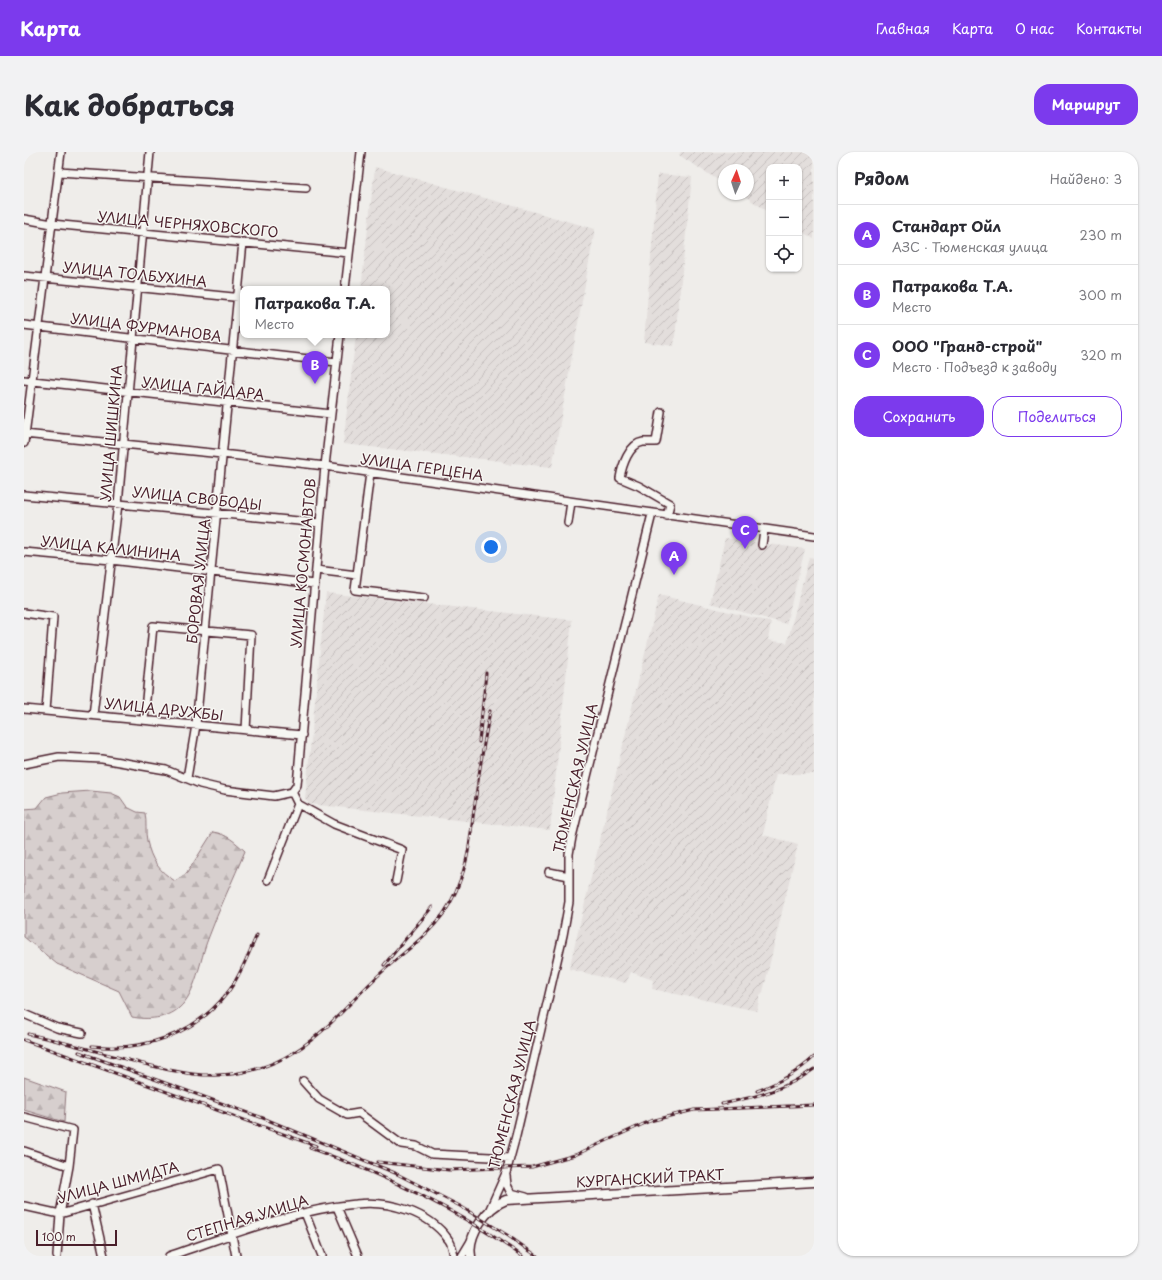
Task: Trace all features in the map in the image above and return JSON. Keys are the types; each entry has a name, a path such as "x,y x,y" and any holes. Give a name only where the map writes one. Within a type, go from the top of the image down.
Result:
{"main road":[{"name":"КУРГАНСКИЙ ТРАКТ","path":"490,1210 506,1200 814,1182"},
{"path":"471,1256 472,1239 490,1210"}],"street":[{"path":"24,443 61,152"},
{"name":"УЛИЦА ШИШКИНА","path":"93,715 118,504 150,152"},
{"path":"345,286 361,152"},
{"path":"59,172 306,188"},
{"name":"УЛИЦА ЧЕРНЯХОВСКОГО","path":"24,219 52,224 349,253"},
{"name":"БОРОВАЯ УЛИЦА","path":"241,286 243,242"},
{"name":"УЛИЦА ТОЛБУХИНА","path":"24,276 240,297"},
{"name":"БОРОВАЯ УЛИЦА","path":"187,778 196,725 218,514 232,351 240,297"},
{"name":"УЛИЦА ФУРМАНОВА","path":"24,325 132,337 232,351 337,362"},
{"name":"УЛИЦА КОСМОНАВТОВ","path":"292,792 297,785 325,466 340,338"},
{"name":"УЛИЦА ГАЙДАРА","path":"24,380 127,393 331,414"},
{"path":"661,412 656,442 642,442 634,447 623,463 620,478 639,486 670,504 667,516"},
{"name":"УЛИЦА ГЕРЦЕНА","path":"25,434 325,466 814,536"},
{"path":"370,473 355,590 424,598"},
{"name":"УЛИЦА СВОБОДЫ","path":"24,495 320,523"},
{"path":"568,523 571,502"},
{"name":"ТЮМЕНСКАЯ УЛИЦА","path":"490,1210 506,1173 510,1158 563,935 569,902 569,854 574,830 652,514"},
{"path":"762,545 764,530"},
{"name":"УЛИЦА КАЛИНИНА","path":"24,552 212,571 314,584"},
{"path":"316,570 357,575"},
{"path":"24,613 53,617 46,711"},
{"path":"144,720 153,626 206,630 251,635 246,730"},
{"name":"УЛИЦА ДРУЖБЫ","path":"24,708 302,735"},
{"path":"24,764 59,757 77,757 149,766 225,790 274,796 292,792 298,804 334,824 402,850 396,881"},
{"path":"268,880 298,804"},
{"path":"549,872 569,876"},
{"path":"24,1014 57,1028 82,1033"},
{"path":"303,1081 319,1099 347,1115 359,1113 401,1144 416,1146 432,1154 510,1158"},
{"path":"24,1117 73,1130 69,1166 60,1214 57,1256"},
{"path":"24,1151 69,1166"},
{"name":"УЛИЦА ШМИДТА","path":"24,1206 60,1214 219,1169 230,1236"},
{"path":"506,1173 507,1186 511,1193 530,1198"},
{"path":"92,1204 104,1256"},
{"name":"СТЕПНАЯ УЛИЦА","path":"169,1256 305,1213 357,1204 380,1204 410,1211 433,1222 449,1240 454,1256"},
{"path":"337,1207 358,1256"},
{"path":"305,1213 322,1256"},
{"path":"230,1236 236,1256"},
{"path":"462,1256 472,1239"}],"shaded area":[{"path":"681,152 814,152 814,239 802,232 802,164 766,164 766,210 750,200 754,200 754,164 718,164 718,180 679,155"},
{"path":"375,167 595,229 552,467 512,463 510,466 501,461 343,444 356,338 390,338 390,286 361,286"},
{"path":"658,174 692,177 674,346 644,342"},
{"path":"725,538 805,549 786,624 710,603"},
{"path":"809,557 814,558 814,774 776,774 763,835 798,844 763,992 760,995 757,1011 652,989 653,980 631,972 626,983 569,969 659,595 771,622 768,640 787,643"},
{"path":"326,593 572,620 550,830 309,804 305,799"}],"green space":[{"path":"91,791 111,793 120,797 127,807 137,812 145,813 146,838 153,859 164,873 175,881 187,873 213,832 227,837 245,851 212,928 190,994 185,1002 174,1012 157,1018 132,1017 119,991 57,964 24,937 24,809 37,808 46,797 62,793"},
{"path":"24,1077 66,1092 64,1122 24,1110"}],"railway":[{"path":"479,742 486,673"},
{"path":"28,1034 152,1066 200,1075 237,1073 256,1069 284,1058 298,1050 324,1030 370,983 430,930 451,902 464,869 470,841 480,768 490,711"},
{"path":"384,965 432,907"},
{"path":"92,1046 131,1046 149,1043 168,1037 201,1019 215,1007 233,985 241,972 257,935"},
{"path":"24,1040 316,1146"},
{"path":"79,1052 263,1118 395,1173 460,1206 507,1235 537,1256"},
{"path":"757,1091 787,1077 814,1057"},
{"path":"722,1104 781,1088 814,1069"},
{"path":"378,1162 449,1170 532,1167 575,1155 650,1121 694,1110 814,1105"},
{"path":"310,1148 338,1158 420,1194 472,1223 522,1256"}],"place":[{"name":"Патракова Т.А.","path":"315,384"},
{"name":"ООО \"Гранд-строй\"","path":"745,549"},
{"name":"Стандарт Ойл","path":"674,575"}]}
